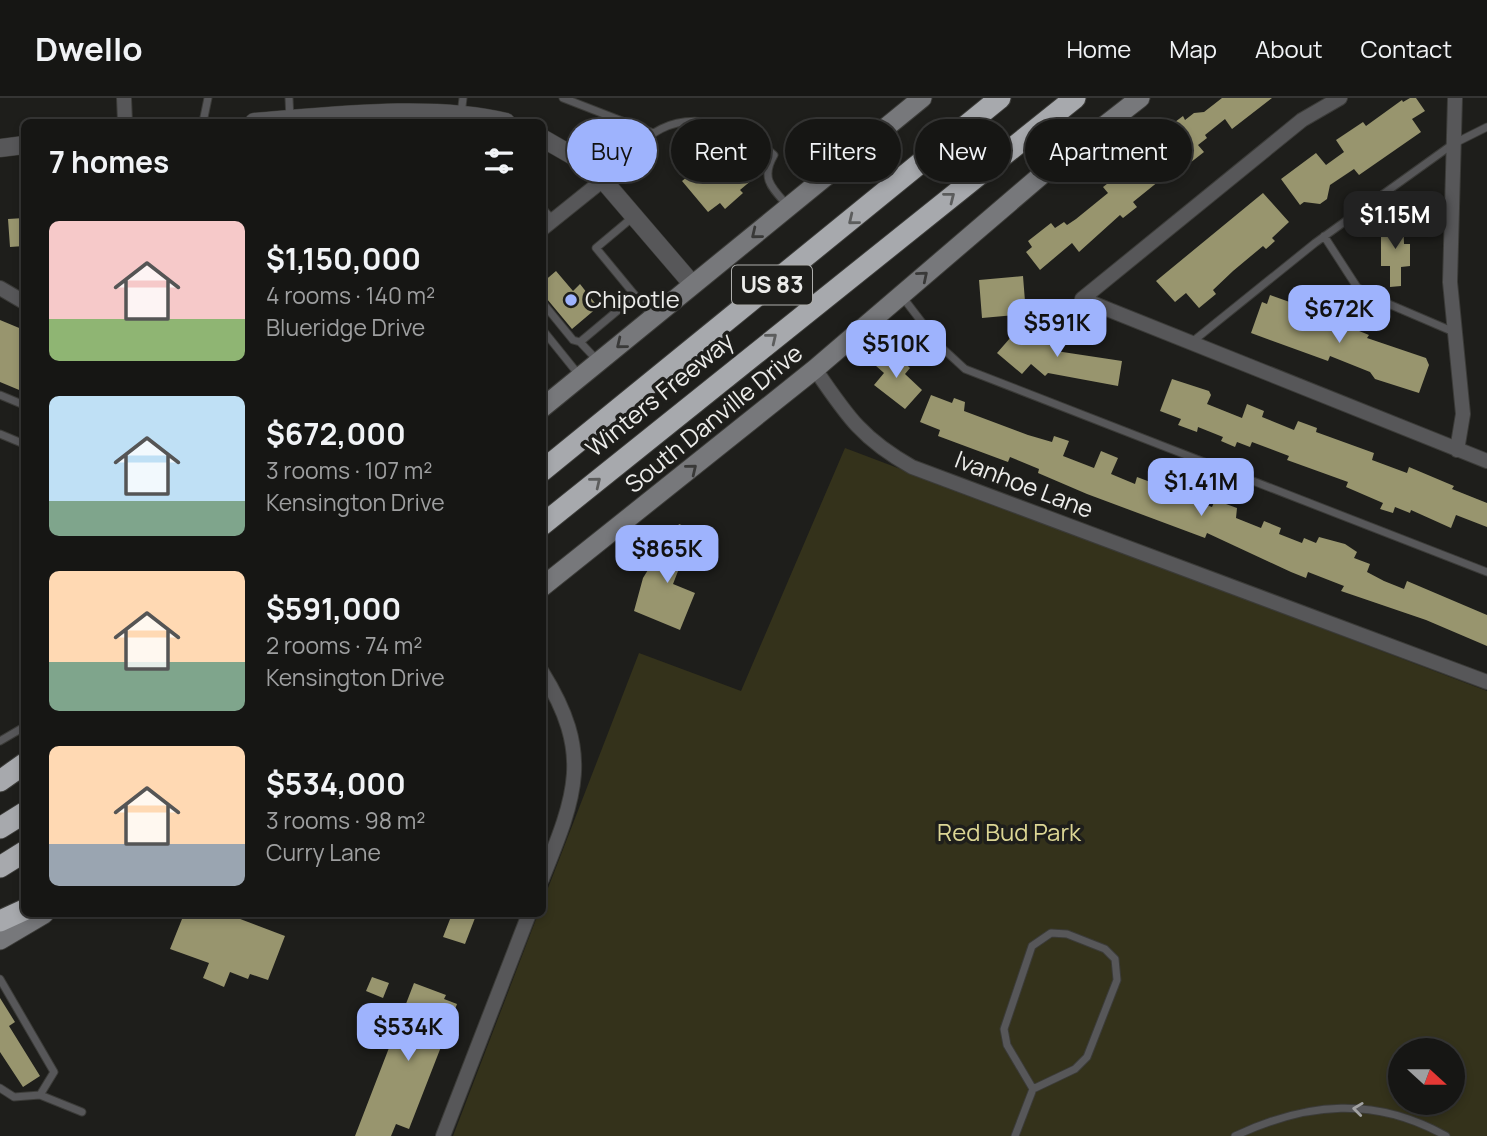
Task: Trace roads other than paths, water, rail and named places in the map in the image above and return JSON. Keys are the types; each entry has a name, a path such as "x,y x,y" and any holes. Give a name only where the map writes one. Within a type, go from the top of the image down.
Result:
{"highway":[{"name":"Winters Freeway","path":"546,468 1000,98"},
{"name":"Winters Freeway","path":"546,522 1075,98"},
{"path":"0,781 21,764"},
{"path":"0,828 21,815"},
{"path":"0,867 21,854"},
{"path":"0,921 21,911"}],"main road":[{"path":"546,405 922,98"},
{"name":"South Danville Drive","path":"546,584 815,369 1045,172 1140,98"},
{"path":"0,775 21,764"},
{"path":"0,940 39,917"}],"street":[{"path":"124,98 124,119"},
{"path":"1340,98 1302,120 1082,299 1487,461"},
{"path":"1455,98 1451,282 1463,414 1457,450"},
{"path":"363,119 434,117 462,106 496,119"},
{"path":"546,140 567,152"},
{"path":"0,148 21,145"},
{"path":"548,225 601,182"},
{"path":"605,182 693,285"},
{"path":"1,290 21,300"},
{"name":"Ivanhoe Lane","path":"815,369 853,424 880,449 912,467 1487,682"},
{"path":"546,680 570,726 575,764 569,811 546,869"},
{"path":"443,1136 528,917"}],"lane":[{"path":"204,119 208,98"},
{"path":"289,98 290,119"},
{"path":"563,98 617,119"},
{"path":"657,131 673,122 690,119 744,132 774,155 766,175 768,184 789,207"},
{"path":"1191,343 1324,236 1454,144 1487,127"},
{"path":"633,217 596,248 653,318"},
{"path":"1324,236 1357,287 1370,296 1455,332"},
{"path":"901,295 940,346 965,369 1487,572"},
{"path":"580,342 635,296"},
{"path":"546,307 573,340 580,342 599,362"},
{"path":"546,334 580,377"},
{"path":"0,395 21,404"},
{"path":"0,434 21,443"},
{"path":"0,741 21,729"},
{"path":"1015,1136 1033,1089 1075,1069 1087,1057 1117,980 1111,954 1067,934 1051,933 1032,946 1005,1020 1007,1045 1033,1089"},
{"path":"0,979 54,1072 40,1095"},
{"path":"0,1087 14,1097 40,1095 82,1112"},
{"path":"1235,1136 1280,1116 1339,1107 1394,1115 1446,1136"}],"place":[{"name":"Chipotle","path":"571,300"}],"park label":[{"name":"Red Bud Park","path":"1009,833"}]}
